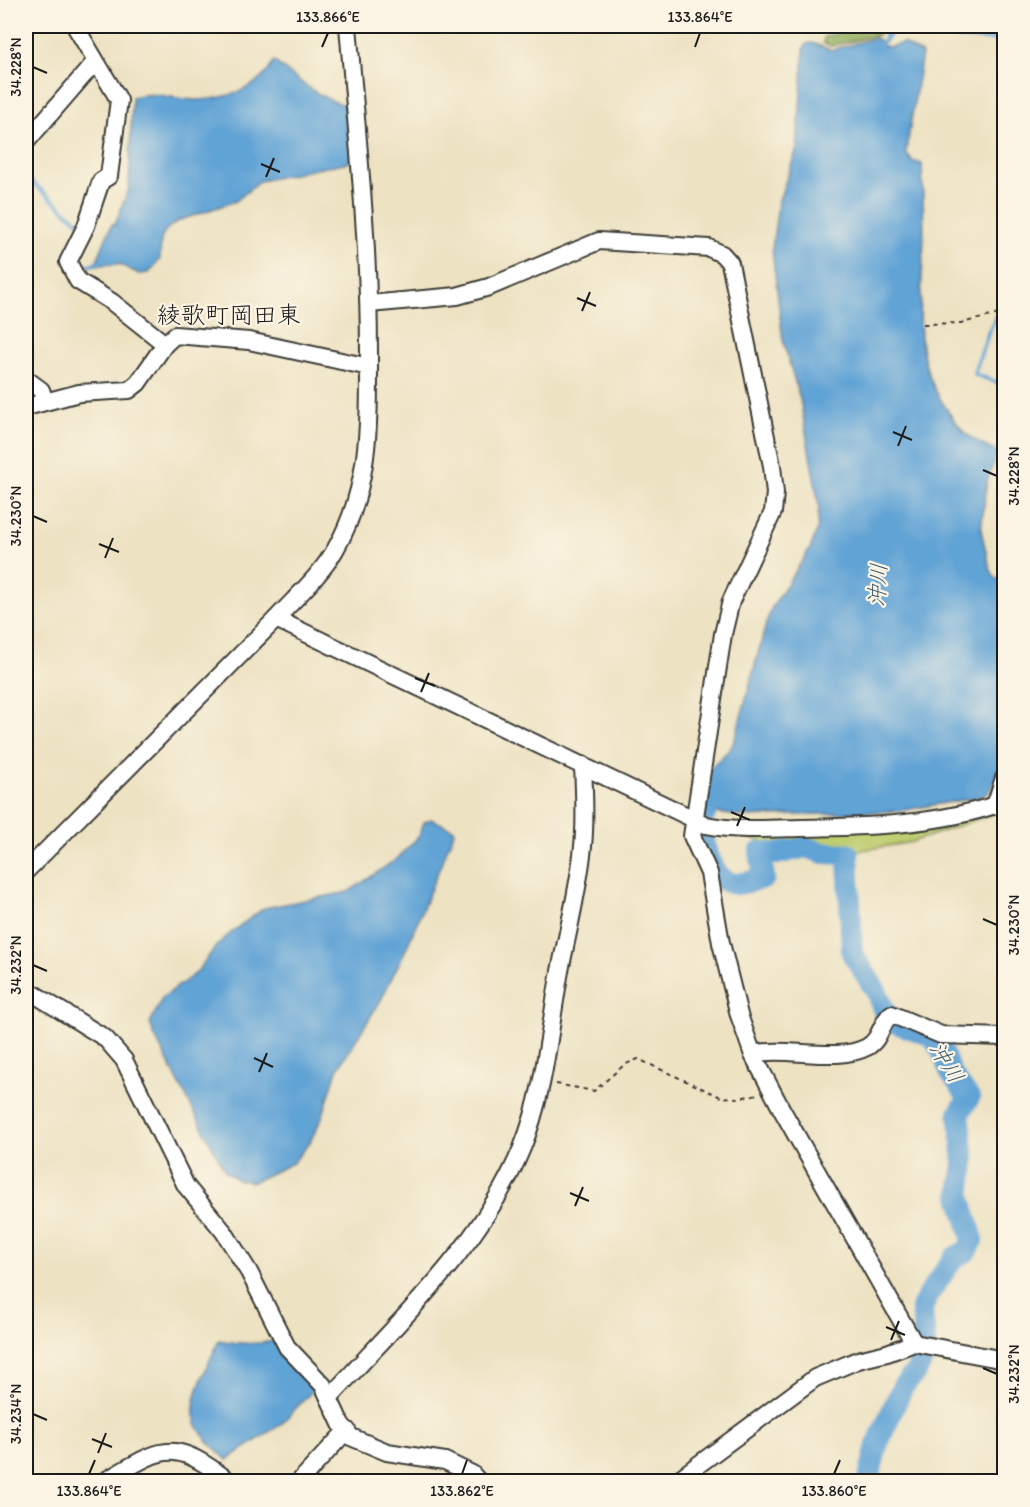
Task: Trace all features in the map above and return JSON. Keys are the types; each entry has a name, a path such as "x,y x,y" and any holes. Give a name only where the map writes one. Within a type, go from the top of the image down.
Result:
{"street":[{"path":"75,26 119,100 109,176 101,181 85,227 68,262 78,280 112,302 165,344"},
{"path":"26,871 276,619 335,550 356,500 366,463 370,429 369,304 368,253 348,26"},
{"path":"26,142 95,62"},
{"path":"369,304 457,296 489,286 599,241 709,248 722,254 730,263 772,466 775,493 773,512 767,529 747,564 731,601 692,836 709,873 726,963 739,1015 753,1054 771,1091 922,1344"},
{"path":"26,407 79,393 129,390 138,383 165,344 175,335 249,341 369,367"},
{"path":"26,379 41,390 45,401"},
{"path":"276,619 694,820 718,827 824,828 941,818 1000,804 1005,778"},
{"path":"329,1398 413,1307 465,1245 501,1187 521,1149 541,1080 583,846 583,765"},
{"path":"26,988 105,1038 124,1060 186,1186 224,1232 249,1272 287,1347 323,1385 341,1424 351,1437 387,1452 445,1461 458,1466 478,1482"},
{"path":"753,1054 768,1050 850,1053 868,1046 879,1036 888,1017 941,1035 1005,1037"},
{"path":"675,1482 815,1378 858,1360 922,1344 1005,1360"},
{"path":"299,1482 347,1430"},
{"path":"103,1482 156,1452 177,1451 206,1463 230,1482"}],"path":[{"path":"923,324 961,323 1001,314"},
{"path":"541,1080 574,1089 594,1091 624,1065 638,1059 721,1097 740,1098 771,1091"}],"green space":[{"path":"862,26 876,26 880,30 878,35 831,46 823,43 824,37"},
{"path":"1004,810 912,842 856,851 823,851 807,844 786,849 731,832"}],"water":[{"path":"875,38 880,41 881,45 889,47 903,43 922,54 906,153 912,161 922,164 924,236 920,317 927,370 934,387 955,422 973,439 998,452 987,481 981,530 990,568 995,578 1004,582 1004,765 988,793 980,797 899,811 745,817 711,812 712,796 702,793 707,771 730,749 735,739 772,607 810,549 817,530 819,506 800,399 783,341 772,249 778,203 797,149 804,49 806,44 812,43 831,50"},
{"path":"274,61 319,94 349,106 354,161 260,181 236,201 178,221 167,229 161,239 160,259 149,273 139,274 119,264 95,265 112,224 115,225 129,188 132,97 156,95 197,100 230,95 260,79"},
{"path":"431,819 455,830 407,947 381,1000 337,1070 323,1115 310,1142 293,1163 253,1182 238,1180 225,1171 154,1035 150,1023 162,998 196,973 217,945 264,908 348,892 398,858 419,836 424,822"},
{"path":"219,1340 263,1343 278,1340 319,1384 280,1425 227,1460 202,1434 194,1415 198,1387"}],"waterway":[{"path":"877,47 885,40 885,26"},
{"path":"885,40 893,30 893,26"},
{"path":"928,26 959,38 1004,40"},
{"path":"26,177 82,225"},
{"path":"77,268 98,263"},
{"path":"1004,300 989,331 974,374 1004,385"},
{"name":"沖川","path":"705,814 708,802 738,787"},
{"name":"沖川","path":"703,831 705,846 716,871 728,882 736,884 764,878 760,852 776,854 806,847 823,853 848,854 852,953 876,991 884,1011 893,1022 932,1036 942,1051 951,1074 969,1098 959,1113 964,1162 960,1196 973,1240 967,1251 954,1258 928,1295 922,1309 926,1352 916,1372 903,1386 877,1445 868,1482"}],"district":[{"name":"綾歌町岡田東","path":"229,315"}]}
